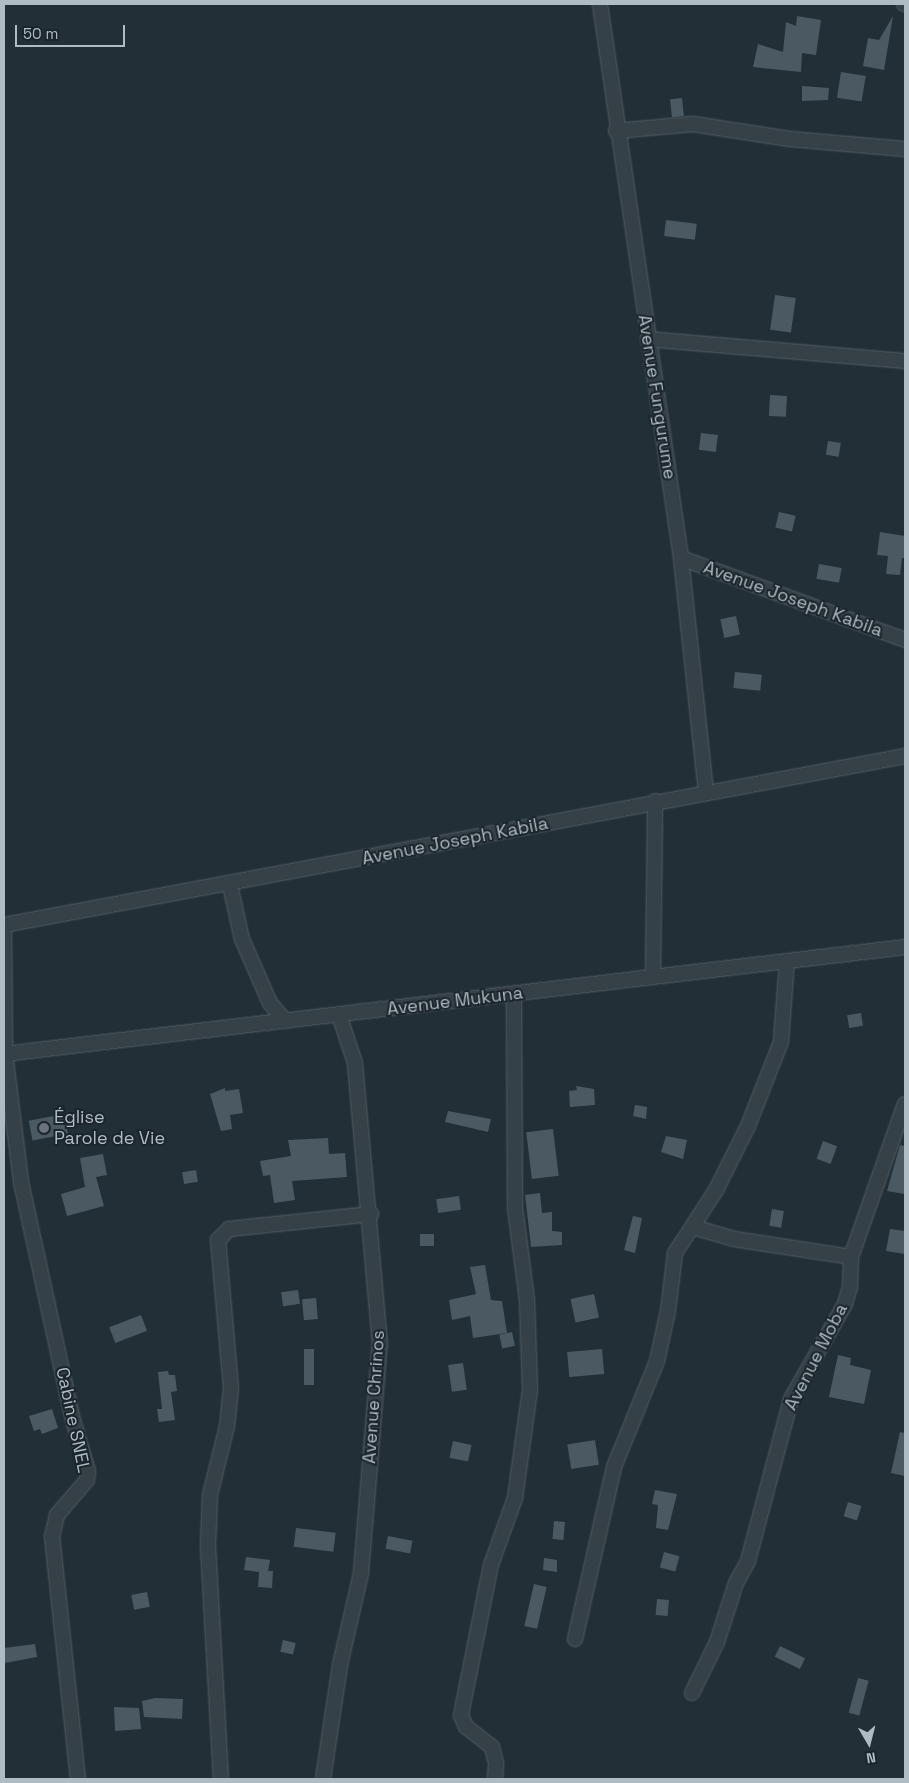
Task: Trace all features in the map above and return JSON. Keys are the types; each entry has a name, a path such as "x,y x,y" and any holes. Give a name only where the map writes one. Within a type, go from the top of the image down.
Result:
{"street":[{"name":"Avenue Fungurume","path":"600,4 616,131 681,558 706,791"},
{"path":"616,131 693,124 790,139 905,149"},
{"path":"648,339 905,361"},
{"name":"Avenue Joseph Kabila","path":"681,558 905,640"},
{"name":"Avenue Joseph Kabila","path":"4,927 230,885 706,791 905,756"},
{"path":"653,977 655,801"},
{"path":"230,885 242,939 270,1003 285,1021"},
{"name":"Cabine SNEL","path":"4,927 4,1054 21,1182 73,1420 88,1471 87,1480 57,1515 52,1536 78,1779"},
{"name":"Avenue Mukuna","path":"4,1054 905,947"},
{"path":"575,1639 614,1466 657,1361 668,1311 675,1253 693,1227 748,1126 781,1042 787,961"},
{"path":"495,1779 496,1763 492,1747 466,1727 461,1716 490,1565 514,1498 530,1390 527,1300 515,1207 514,994"},
{"name":"Avenue Chrinos","path":"323,1779 340,1664 361,1573 367,1531 380,1344 371,1214 355,1063 339,1015"},
{"name":"Avenue Moba","path":"692,1693 717,1642 736,1583 748,1561 791,1399 845,1304 851,1258 905,1104"},
{"path":"221,1779 208,1546 210,1495 227,1426 231,1388 218,1240 229,1229 371,1214"},
{"path":"693,1227 734,1239 851,1258"}],"building":[{"path":"797,16 821,20 816,55 802,53 801,72 753,67 758,44 783,52 786,22 796,26"},
{"path":"893,16 884,70 863,66 868,38 879,40"},
{"path":"841,72 866,76 862,102 837,98"},
{"path":"802,86 829,88 828,100 802,101"},
{"path":"682,98 684,116 672,117 670,99"},
{"path":"666,220 697,224 695,240 664,236"},
{"path":"775,295 796,298 791,333 770,330"},
{"path":"770,395 787,396 786,417 769,416"},
{"path":"701,433 718,435 716,452 699,450"},
{"path":"828,441 841,443 839,457 826,455"},
{"path":"779,512 796,516 792,531 775,528"},
{"path":"880,532 905,536 905,558 902,558 900,575 886,574 888,556 877,555"},
{"path":"819,564 842,568 839,583 816,579"},
{"path":"736,616 740,635 724,638 720,619"},
{"path":"735,672 762,675 760,691 733,688"},
{"path":"861,1013 863,1026 849,1028 847,1015"},
{"path":"576,1086 594,1089 595,1105 570,1107 569,1091 577,1090"},
{"path":"225,1088 225,1091 239,1089 243,1113 230,1115 232,1129 221,1131 210,1094"},
{"path":"635,1105 647,1107 646,1119 633,1116"},
{"path":"448,1111 491,1119 488,1132 445,1122"},
{"path":"64,1114 68,1134 32,1141 29,1121"},
{"path":"553,1129 559,1176 532,1179 526,1132"},
{"path":"666,1136 687,1140 683,1159 661,1152"},
{"path":"328,1138 329,1154 345,1153 347,1177 292,1181 295,1200 274,1203 270,1175 263,1176 260,1161 291,1156 288,1140"},
{"path":"823,1141 837,1146 831,1164 817,1159"},
{"path":"900,1145 905,1146 905,1194 887,1191"},
{"path":"103,1154 107,1175 96,1177 104,1206 67,1216 61,1194 85,1187 80,1158"},
{"path":"196,1170 198,1182 184,1184 182,1172"},
{"path":"540,1193 542,1213 552,1212 552,1231 562,1232 562,1245 531,1247 525,1195"},
{"path":"459,1196 461,1210 438,1213 436,1199"},
{"path":"772,1209 784,1211 781,1228 769,1226"},
{"path":"633,1216 642,1218 635,1253 624,1250"},
{"path":"890,1229 905,1231 905,1254 886,1251"},
{"path":"420,1234 434,1234 434,1246 420,1246"},
{"path":"485,1265 491,1300 502,1301 507,1333 473,1338 470,1316 452,1320 449,1300 476,1294 470,1267"},
{"path":"298,1290 300,1304 283,1306 281,1292"},
{"path":"594,1294 599,1317 576,1322 571,1299"},
{"path":"316,1298 318,1319 304,1320 302,1299"},
{"path":"141,1315 147,1331 115,1343 109,1327"},
{"path":"512,1332 515,1346 502,1348 499,1335"},
{"path":"304,1349 314,1349 314,1385 304,1385"},
{"path":"602,1349 604,1374 569,1377 567,1352"},
{"path":"838,1355 851,1358 850,1365 871,1370 864,1404 829,1397"},
{"path":"463,1363 467,1390 452,1392 448,1365"},
{"path":"168,1371 169,1375 175,1375 177,1391 171,1392 175,1420 159,1422 157,1409 162,1409 158,1372"},
{"path":"52,1409 58,1428 42,1434 40,1429 34,1431 29,1416"},
{"path":"900,1432 905,1433 905,1476 891,1473"},
{"path":"595,1440 599,1465 571,1469 567,1444"},
{"path":"453,1441 472,1445 468,1462 449,1458"},
{"path":"655,1490 677,1494 668,1530 656,1528 658,1505 652,1504"},
{"path":"848,1502 861,1506 857,1520 844,1516"},
{"path":"554,1521 565,1522 563,1540 552,1539"},
{"path":"296,1528 336,1533 333,1552 294,1547"},
{"path":"388,1536 413,1541 410,1554 386,1549"},
{"path":"664,1552 679,1556 675,1572 660,1567"},
{"path":"246,1557 270,1560 268,1571 273,1571 272,1588 258,1587 259,1572 244,1570"},
{"path":"544,1558 557,1560 557,1572 543,1570"},
{"path":"534,1584 547,1587 537,1629 524,1626"},
{"path":"147,1592 150,1607 134,1610 131,1595"},
{"path":"657,1599 669,1600 668,1616 656,1615"},
{"path":"283,1640 296,1643 293,1655 280,1652"},
{"path":"35,1644 37,1657 5,1663 4,1648"},
{"path":"780,1646 805,1658 800,1669 775,1657"},
{"path":"858,1678 869,1681 859,1716 849,1713"},
{"path":"155,1698 183,1699 182,1719 144,1717 142,1701"},
{"path":"114,1707 139,1708 141,1729 115,1731"}],"place":[{"name":"Église Parole de Vie","path":"44,1128"}]}
